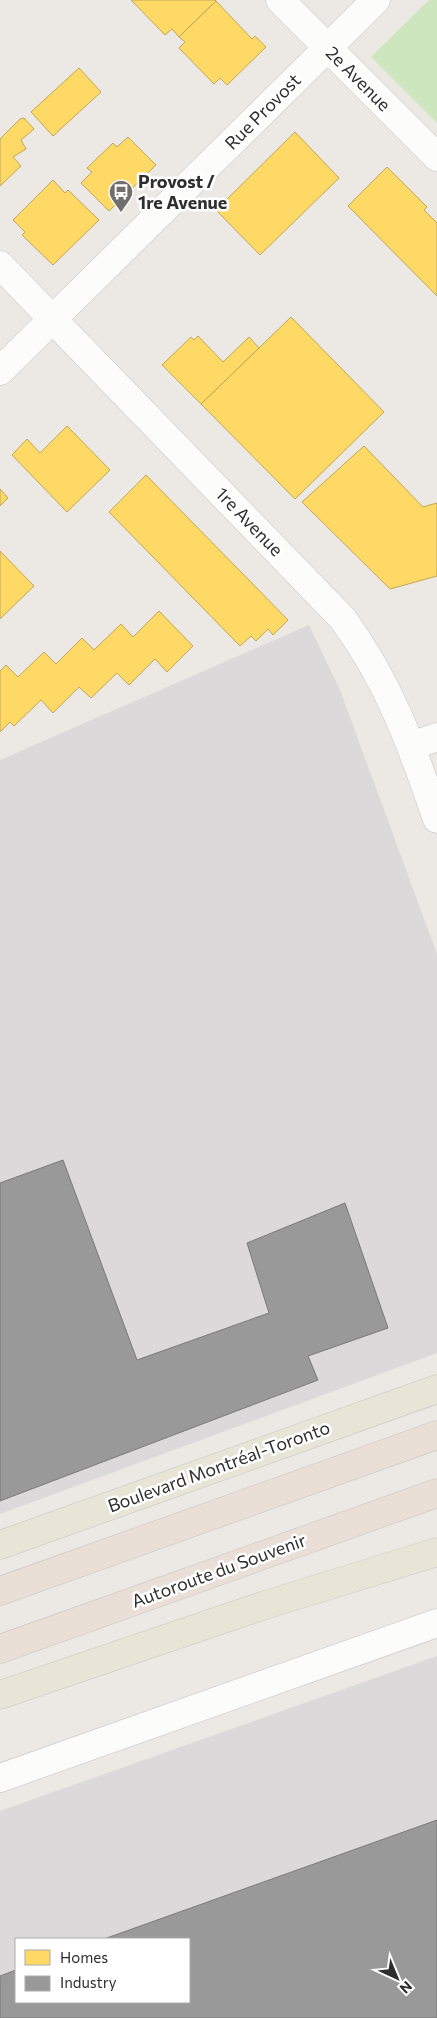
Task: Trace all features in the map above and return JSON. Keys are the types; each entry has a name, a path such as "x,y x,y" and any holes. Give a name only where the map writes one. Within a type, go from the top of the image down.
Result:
{"highway":[{"path":"0,1591 437,1435"},
{"name":"Autoroute du Souvenir","path":"0,1649 437,1493"}],"main road":[{"name":"Boulevard Montréal-Toronto","path":"0,1545 437,1389"},
{"path":"0,1695 265,1605 437,1552"}],"street":[{"name":"2e Avenue","path":"280,0 437,157"},
{"name":"Rue Provost","path":"0,371 376,0"},
{"name":"1re Avenue","path":"0,265 343,619 382,678 411,746 437,819"},
{"path":"411,746 437,737"},
{"path":"0,1778 437,1623"}],"shaded area":[{"path":"309,625 340,690 437,954 437,1353 0,1514 0,760"},
{"path":"437,1656 437,2018 0,2018 0,1811"}],"green space":[{"path":"429,0 437,0 437,123 371,57"}],"building: Homes":[{"path":"131,0 216,1 179,37 172,29 165,35"},
{"path":"216,1 252,39 255,36 266,47 227,85 220,78 214,84 179,48 185,42 179,37"},
{"path":"79,68 101,92 53,136 31,112"},
{"path":"24,118 34,129 21,140 26,149 13,157 21,166 0,186 0,139 20,119"},
{"path":"295,132 339,178 260,255 216,210"},
{"path":"128,137 156,165 109,211 81,183 92,172 87,168 113,143 117,147"},
{"path":"387,167 427,207 424,210 437,223 437,296 348,206"},
{"path":"53,180 65,193 68,190 99,220 53,265 22,235 25,232 13,220"},
{"path":"291,317 384,412 295,499 201,404"},
{"path":"198,336 223,362 249,337 259,348 201,404 162,365 191,337 194,340"},
{"path":"67,426 110,470 67,512 12,455 27,439 40,453"},
{"path":"364,446 423,507 437,503 437,576 390,589 302,502"},
{"path":"146,475 288,620 273,635 268,629 256,641 251,636 240,646 109,512"},
{"path":"0,489 8,498 0,506"},
{"path":"0,551 34,586 0,619"},
{"path":"159,611 193,646 167,672 155,659 129,685 117,673 91,698 79,687 53,713 41,700 14,726 10,722 0,732 0,671 6,665 18,677 44,652 56,664 82,638 94,650 121,624 133,637"}],"building: Industry":[{"path":"63,1160 137,1360 269,1313 247,1243 345,1203 388,1328 308,1356 318,1380 0,1501 0,1183"},
{"path":"437,1820 437,2018 0,2018 0,1976 15,1970 15,2003 190,2003 190,1938 107,1938"}],"place":[{"name":"Provost / 1re Avenue","path":"121,213"}]}
